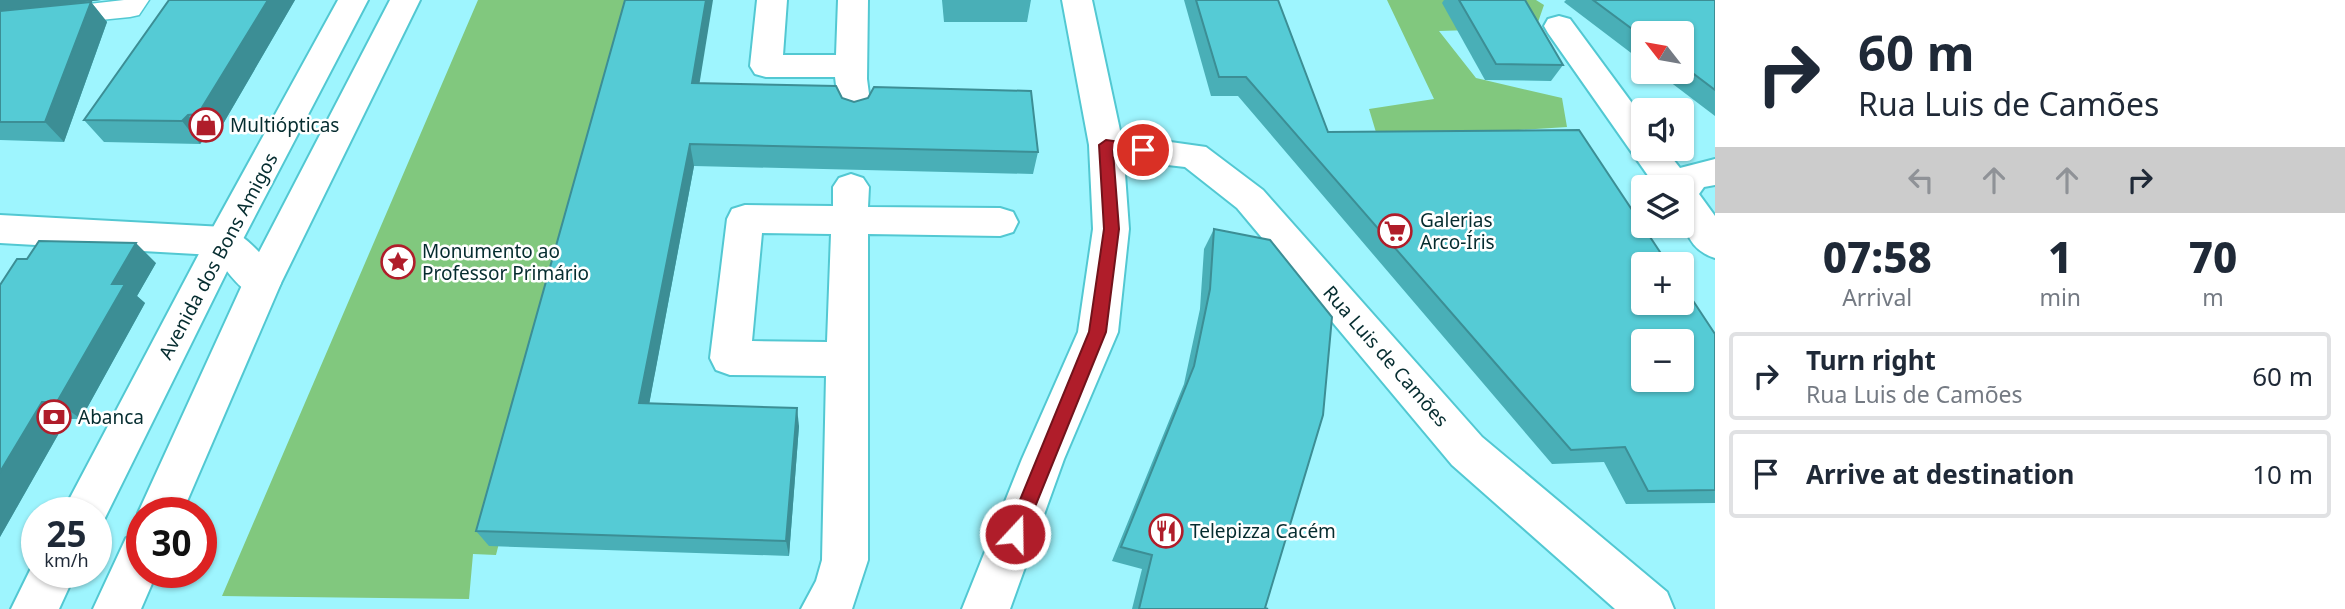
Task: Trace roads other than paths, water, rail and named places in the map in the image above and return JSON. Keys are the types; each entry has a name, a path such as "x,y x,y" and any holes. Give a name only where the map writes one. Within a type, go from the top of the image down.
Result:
{"street":[{"name":"Avenida dos Bons Amigos","path":"92,497 224,241 353,0"},
{"path":"167,497 261,283 405,0"},
{"path":"772,0 766,66 851,66"},
{"path":"853,0 851,66 855,109"},
{"path":"986,609 1043,459 1098,332 1111,229 1106,145 1077,0"},
{"path":"1559,26 1631,126"},
{"name":"Rua Luis de Camões","path":"1106,145 1194,156 1250,200 1467,451 1650,609"},
{"path":"1694,177 1715,172"},
{"path":"846,359 730,358 746,219 850,203 1000,222"},
{"path":"831,601 845,560 850,203"},
{"path":"1694,214 1715,244"},
{"path":"0,229 224,241 261,283"},
{"path":"34,609 45,588"},
{"path":"117,609 127,588"}],"lane":[{"path":"0,48 12,21 130,9 137,0"}],"place":[{"name":"Multiópticas","path":"206,125"},
{"name":"Galerias Arco-Íris","path":"1395,231"},
{"name":"Monumento ao Professor Primário","path":"398,262"},
{"name":"Abanca","path":"54,417"},
{"name":"Telepizza Cacém","path":"1166,531"}]}
